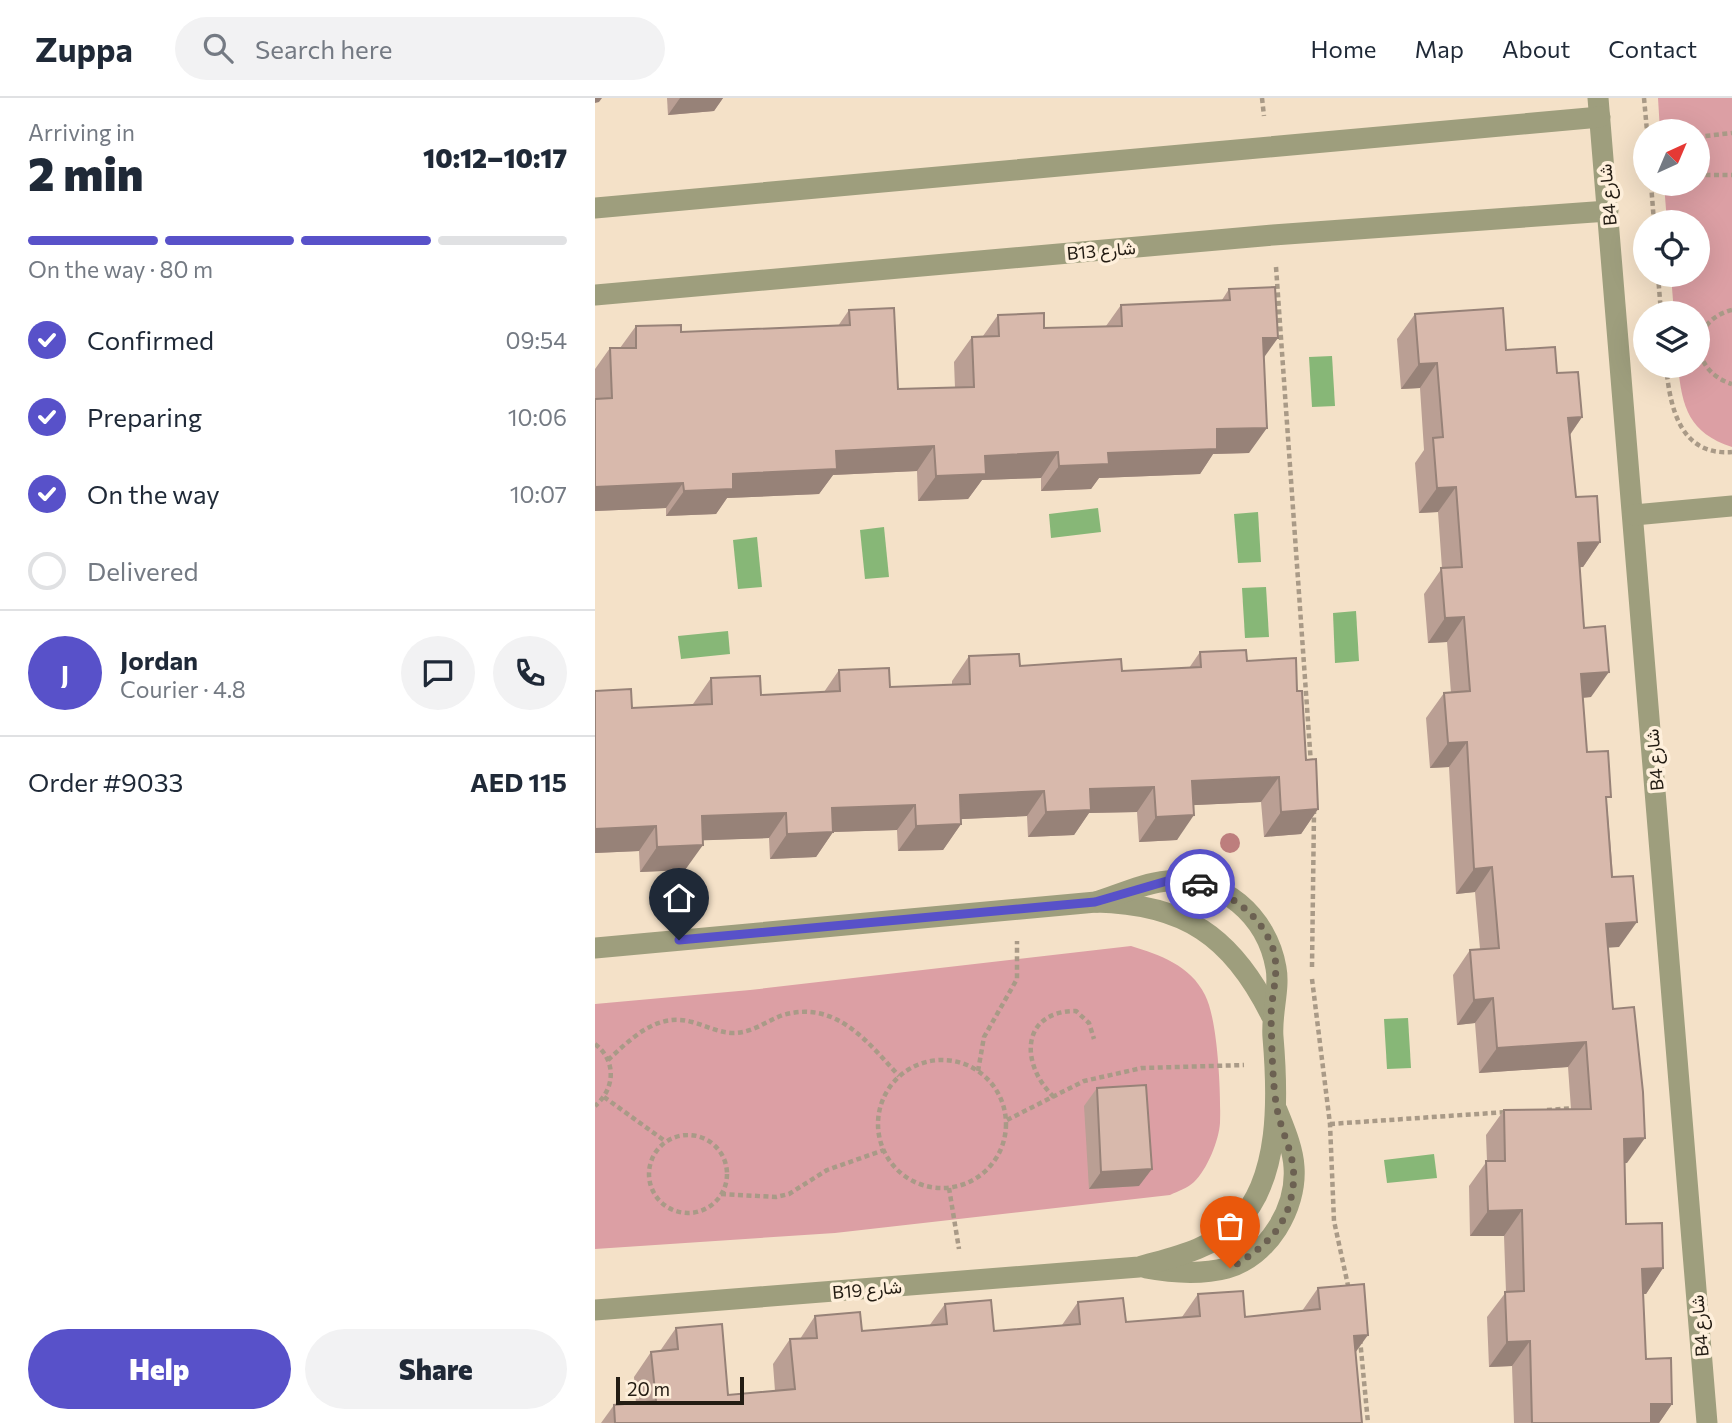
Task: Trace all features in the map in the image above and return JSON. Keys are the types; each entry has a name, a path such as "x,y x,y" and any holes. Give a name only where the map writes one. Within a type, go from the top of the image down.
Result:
{"street":[{"path":"595,208 1599,107"},
{"name":"B4 شارع","path":"1599,107 1707,1423"},
{"name":"B13 شارع","path":"595,295 1273,235 1608,211"},
{"path":"1634,515 1732,506"},
{"path":"1095,902 1167,881 1198,883 1228,894 1253,915 1270,941 1277,972 1271,1015"},
{"path":"595,948 1095,902 1133,903 1169,912 1202,929 1231,953 1255,982 1271,1015"},
{"name":"B19 شارع","path":"595,1310 1139,1267 1198,1273 1230,1268 1257,1252 1278,1228 1291,1199 1294,1168 1277,1110 1271,1015"},
{"name":"B19 شارع","path":"1139,1267 1194,1250 1216,1239 1235,1224 1251,1205 1262,1183 1277,1110"}],"path":[{"path":"1644,98 1646,119"},
{"path":"1710,135 1732,133"},
{"path":"1710,175 1732,175"},
{"path":"1273,235 1311,769"},
{"path":"1732,310 1713,317 1702,331 1699,349 1705,368 1720,380 1732,384"},
{"path":"1668,378 1674,415 1685,433 1702,446 1722,453 1732,452"},
{"path":"1314,810 1312,973 1330,1124 1334,1221 1350,1293"},
{"path":"978,1070 984,1037 1017,979 1018,952 1013,909"},
{"path":"1053,1097 1040,1084 1031,1068 1029,1049 1035,1031 1045,1020 1060,1011 1076,1011 1089,1023 1094,1039"},
{"path":"608,1060 643,1029 658,1022 683,1021 713,1031 737,1033 759,1028 780,1016 818,1012 853,1028 899,1076"},
{"path":"595,1044 608,1060 611,1086 595,1106"},
{"path":"1007,1120 1084,1081 1142,1068 1275,1063 1321,1057"},
{"path":"937,1059 959,1061 978,1070 998,1092 1007,1120 1005,1140 997,1158 985,1172 968,1183 949,1188 929,1186 911,1180 895,1167 884,1150 878,1130 879,1110 886,1092 899,1076 917,1064 937,1059"},
{"path":"604,1097 665,1141"},
{"path":"1546,1110 1586,1107"},
{"path":"1330,1124 1519,1112"},
{"path":"692,1134 716,1146 724,1158 727,1171 721,1194 715,1203 694,1213 670,1209 660,1203 654,1193 648,1171 656,1150 665,1141 692,1134"},
{"path":"721,1194 776,1197 789,1194 827,1170 884,1150"},
{"path":"949,1188 965,1281"},
{"path":"1358,1327 1368,1423"}],"shaded area":[{"path":"1658,98 1732,98 1732,447 1706,434 1690,417 1680,378 1710,378 1710,301 1673,301 1672,287 1710,287 1710,210 1666,210 1665,196 1710,196 1710,119 1659,119"},
{"path":"1332,356 1335,406 1312,407 1309,357"},
{"path":"1098,508 1101,532 1051,538 1049,514"},
{"path":"1258,512 1261,562 1238,563 1234,514"},
{"path":"884,527 889,577 865,579 860,530"},
{"path":"757,537 762,587 738,589 733,540"},
{"path":"1266,587 1269,637 1245,638 1242,588"},
{"path":"1356,611 1359,661 1335,663 1333,613"},
{"path":"728,631 730,654 681,659 678,636"},
{"path":"1131,946 1173,963 1191,976 1205,995 1213,1021 1219,1076 1219,1130 1203,1170 1186,1188 1170,1195 835,1233 595,1249 595,1004 750,990"},
{"path":"1408,1018 1411,1068 1387,1069 1384,1019"},
{"path":"1434,1154 1437,1178 1387,1183 1384,1160"}],"building":[{"path":"1275,287 1278,338 1263,338 1267,428 1217,429 1217,449 1108,453 1109,464 1059,466 1058,452 985,456 986,474 936,476 934,446 836,451 837,469 733,474 733,489 684,491 683,483 595,487 595,399 612,398 610,348 636,348 636,326 681,325 681,332 850,325 849,310 894,308 898,389 974,387 972,337 999,336 998,315 1044,313 1044,328 1122,326 1121,305 1230,300 1229,289"},
{"path":"1503,308 1506,350 1555,347 1557,373 1578,372 1582,417 1568,418 1576,497 1597,496 1600,542 1578,543 1584,628 1605,626 1609,672 1581,674 1587,752 1608,751 1611,797 1606,797 1612,877 1633,876 1637,922 1606,924 1613,1009 1634,1007 1643,1092 1645,1138 1624,1139 1626,1224 1662,1223 1663,1268 1642,1269 1646,1359 1671,1358 1672,1404 1651,1404 1651,1423 1532,1423 1530,1341 1507,1342 1505,1292 1524,1291 1522,1210 1488,1211 1486,1161 1505,1161 1504,1110 1591,1109 1586,1042 1497,1048 1493,998 1474,1000 1470,950 1499,948 1492,867 1474,869 1467,742 1448,743 1444,693 1470,691 1464,617 1445,618 1441,568 1462,567 1456,487 1437,488 1433,438 1443,437 1437,363 1419,364 1415,314"},
{"path":"1246,650 1247,661 1296,658 1297,691 1302,691 1306,760 1316,759 1318,809 1281,812 1279,777 1192,781 1194,815 1156,817 1154,787 1090,789 1091,810 1046,812 1044,791 960,795 961,824 916,826 915,805 832,808 833,832 787,834 786,813 702,816 703,845 657,847 656,826 595,829 595,691 631,689 632,708 712,704 711,678 760,676 761,695 840,691 839,670 889,668 890,687 970,684 969,656 1019,654 1020,666 1121,659 1122,671 1201,667 1200,652"},
{"path":"1146,1085 1152,1169 1101,1172 1097,1088"},
{"path":"1364,1284 1368,1335 1354,1336 1362,1423 615,1423 614,1405 656,1401 651,1352 678,1349 676,1328 722,1324 728,1395 795,1389 790,1339 817,1338 815,1316 860,1312 862,1331 947,1324 945,1304 991,1300 994,1331 1080,1324 1078,1302 1123,1298 1126,1322 1200,1316 1198,1294 1243,1291 1245,1317 1320,1309 1318,1288"}],"way so far":[{"path":"1200,884 1228,894 1253,915 1270,941 1277,972 1271,1015 1277,1110 1288,1137 1294,1168 1291,1199 1278,1228 1257,1252 1230,1268"}],"route":[{"path":"679,940 1095,902 1167,881 1200,884"}]}
